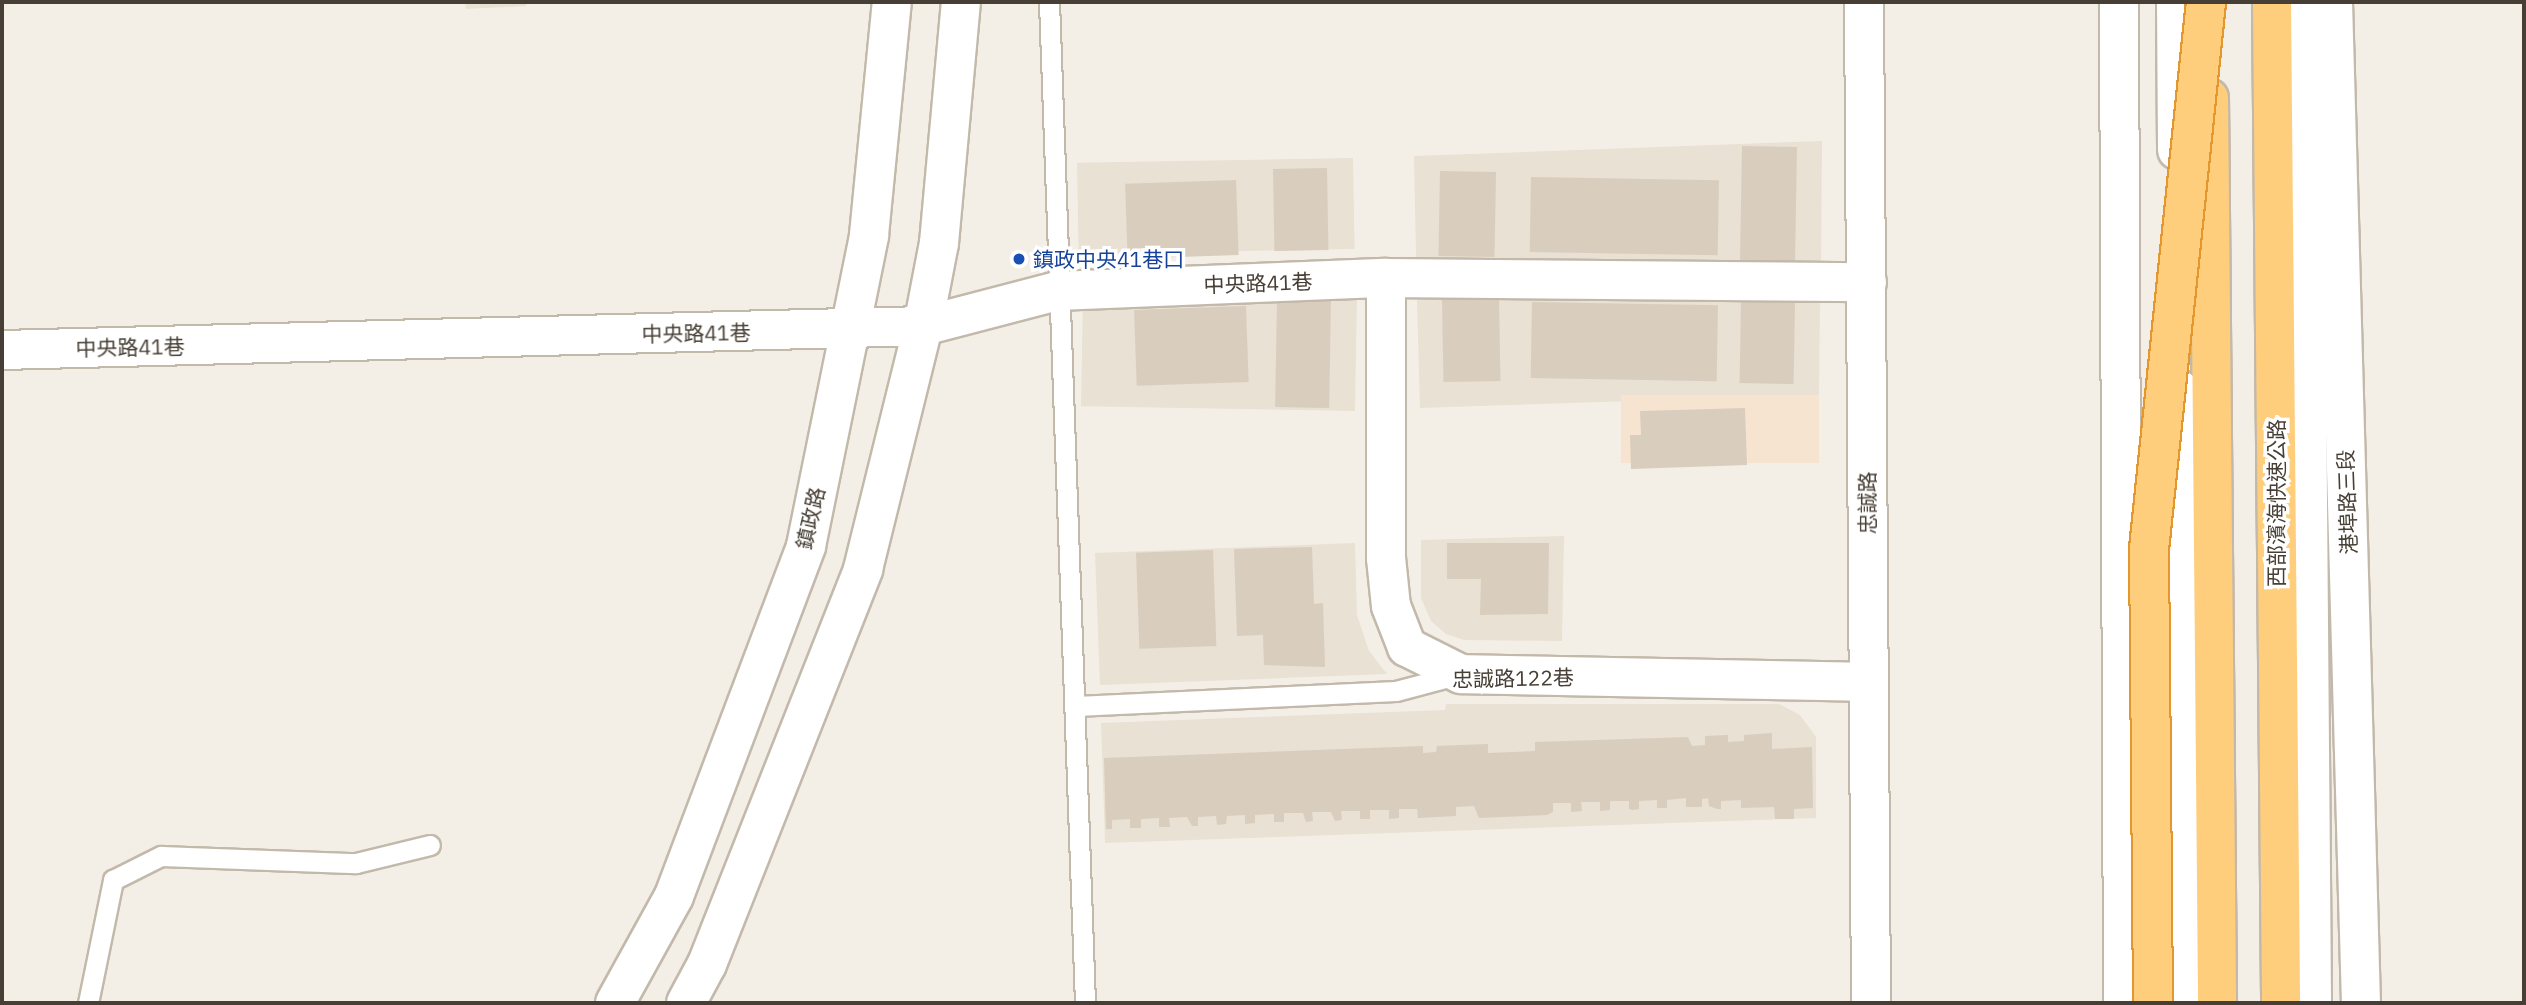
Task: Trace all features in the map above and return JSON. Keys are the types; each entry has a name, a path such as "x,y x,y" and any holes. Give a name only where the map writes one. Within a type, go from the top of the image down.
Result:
{"highway":[{"path":"2153,1003 2149,549 2207,2"},
{"path":"2207,2 2217,1003"},
{"name":"西部濱海快速公路","path":"2272,2 2281,1003"}],"street":[{"name":"鎮政路","path":"615,1003 674,896 806,546 869,235 892,2"},
{"path":"686,1003 707,964 863,569 923,327 939,243 961,2"},
{"name":"忠誠路","path":"1864,2 1871,1003"},
{"path":"2119,2 2123,1003"},
{"path":"2176,2 2185,1003"},
{"name":"港埠路三段","path":"2304,2 2312,1003"},
{"name":"港埠路三段","path":"2333,2 2361,1003"},
{"name":"中央路41巷","path":"2,350 923,327 1057,291 1386,278 1867,282"},
{"path":"1386,278 1386,558 1391,606 1406,647 1461,674"},
{"name":"忠誠路122巷","path":"1461,674 1867,682"}],"lane":[{"path":"1049,2 1057,291 1076,706 1085,1003"},
{"name":"忠誠路122巷","path":"1076,706 1396,691 1461,674"},
{"path":"88,1003 113,880 161,856 356,863 430,845"}],"shaded area":[{"path":"465,2 526,2 526,6 466,9"},
{"path":"1822,141 1821,262 1416,257 1414,156"},
{"path":"1353,158 1355,249 1079,254 1077,163"},
{"path":"1083,291 1357,296 1355,411 1081,406"},
{"path":"1527,297 1820,301 1819,395 1420,408 1417,300"},
{"path":"1621,395 1819,395 1819,463 1621,463"},
{"path":"1564,536 1562,641 1464,640 1446,634 1431,621 1421,598 1421,540"},
{"path":"1355,543 1357,615 1369,651 1387,674 1100,685 1095,553"},
{"path":"1446,704 1779,704 1800,715 1816,737 1816,818 1105,843 1101,723 1445,710"}],"building":[{"path":"1742,146 1797,147 1795,262 1740,261"},
{"path":"1327,168 1328,250 1274,251 1273,169"},
{"path":"1440,171 1496,172 1495,257 1439,256"},
{"path":"1531,177 1719,180 1718,255 1530,252"},
{"path":"1236,180 1239,255 1128,259 1125,184"},
{"path":"1277,299 1331,300 1329,408 1275,407"},
{"path":"1499,299 1500,381 1443,382 1442,300"},
{"path":"1532,302 1718,305 1717,381 1531,378"},
{"path":"1741,302 1795,303 1794,384 1740,383"},
{"path":"1246,306 1249,382 1137,386 1134,310"},
{"path":"1745,408 1747,465 1631,469 1630,435 1641,435 1640,411"},
{"path":"1447,543 1549,543 1548,614 1480,615 1481,579 1447,579"},
{"path":"1312,547 1314,604 1323,603 1325,667 1264,665 1263,635 1237,636 1234,549"},
{"path":"1213,550 1216,646 1139,649 1136,553"},
{"path":"1772,733 1772,749 1812,747 1813,808 1794,809 1794,819 1775,819 1774,807 1741,808 1741,800 1721,801 1721,809 1709,806 1708,798 1702,799 1702,807 1686,807 1686,798 1667,800 1667,808 1657,808 1657,800 1639,801 1639,809 1633,810 1629,809 1629,801 1610,801 1610,810 1600,811 1600,802 1581,802 1582,811 1571,812 1571,803 1553,803 1553,812 1547,815 1479,818 1474,806 1456,807 1456,816 1418,818 1417,809 1399,809 1399,818 1389,819 1389,810 1370,810 1370,819 1360,819 1360,811 1341,811 1342,820 1335,821 1331,812 1312,812 1313,821 1306,822 1303,813 1284,813 1284,822 1274,822 1274,814 1255,815 1255,823 1245,824 1245,815 1227,816 1226,824 1217,825 1216,816 1198,817 1198,826 1192,826 1187,817 1169,818 1170,827 1159,827 1159,818 1141,819 1141,828 1130,828 1130,819 1112,820 1112,829 1106,829 1104,758 1423,746 1423,753 1436,752 1437,746 1488,744 1488,753 1535,751 1535,742 1688,737 1692,746 1705,745 1705,736 1728,735 1728,742 1744,741 1744,735"}],"place":[{"name":"鎮政中央41巷口","path":"1019,259"}]}
